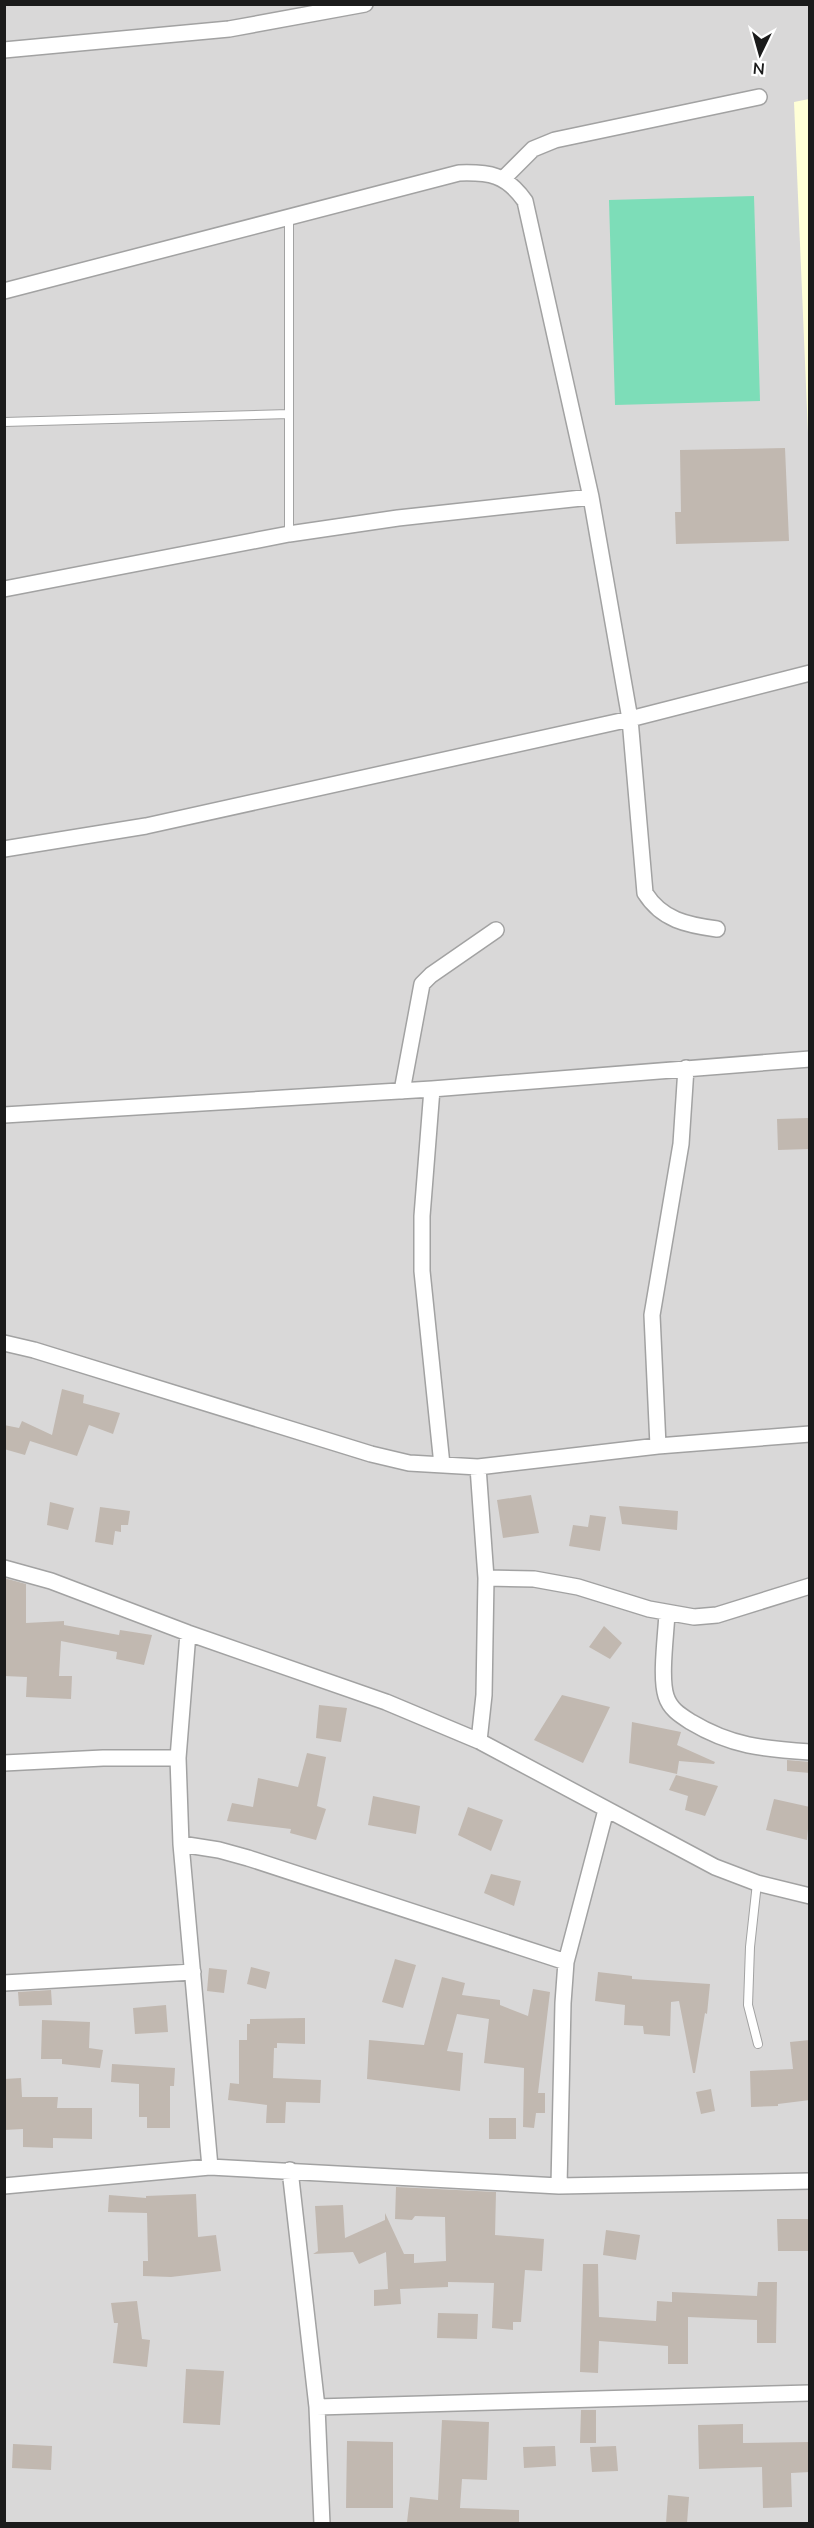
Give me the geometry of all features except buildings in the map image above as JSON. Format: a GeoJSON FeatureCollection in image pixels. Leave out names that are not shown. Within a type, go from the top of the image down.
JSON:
{"type":"FeatureCollection","features":[{"type":"Feature","properties":{"kind":"street"},"geometry":{"type":"LineString","coordinates":[[4,51],[229,29],[365,4]]}},
{"type":"Feature","properties":{"kind":"street"},"geometry":{"type":"LineString","coordinates":[[503,179],[533,149],[555,140],[759,97]]}},
{"type":"Feature","properties":{"kind":"street"},"geometry":{"type":"LineString","coordinates":[[4,291],[459,173],[484,172],[503,179],[516,189],[525,201],[591,497],[630,718],[645,893],[651,903],[667,916],[685,925],[717,929]]}},
{"type":"Feature","properties":{"kind":"street"},"geometry":{"type":"LineString","coordinates":[[4,589],[289,534],[398,518],[591,497]]}},
{"type":"Feature","properties":{"kind":"street"},"geometry":{"type":"LineString","coordinates":[[4,849],[146,826],[630,718],[810,673]]}},
{"type":"Feature","properties":{"kind":"street"},"geometry":{"type":"LineString","coordinates":[[402,1090],[422,984],[431,975],[496,930]]}},
{"type":"Feature","properties":{"kind":"street"},"geometry":{"type":"LineString","coordinates":[[4,1115],[432,1089],[810,1059]]}},
{"type":"Feature","properties":{"kind":"street"},"geometry":{"type":"LineString","coordinates":[[658,1446],[652,1315],[681,1144],[686,1068]]}},
{"type":"Feature","properties":{"kind":"street"},"geometry":{"type":"LineString","coordinates":[[432,1089],[422,1216],[422,1272],[442,1465]]}},
{"type":"Feature","properties":{"kind":"street"},"geometry":{"type":"LineString","coordinates":[[4,1344],[34,1350],[370,1454],[409,1463],[478,1467],[658,1446],[810,1434]]}},
{"type":"Feature","properties":{"kind":"street"},"geometry":{"type":"LineString","coordinates":[[478,1467],[486,1578],[484,1695],[479,1741]]}},
{"type":"Feature","properties":{"kind":"street"},"geometry":{"type":"LineString","coordinates":[[4,1568],[51,1581],[188,1633],[386,1702],[479,1741],[715,1867],[757,1883],[810,1896]]}},
{"type":"Feature","properties":{"kind":"street"},"geometry":{"type":"LineString","coordinates":[[486,1578],[534,1579],[578,1587],[667,1613],[706,1617],[810,1586]]}},
{"type":"Feature","properties":{"kind":"street"},"geometry":{"type":"LineString","coordinates":[[667,1613],[665,1695],[678,1714],[710,1733],[735,1743],[759,1749],[810,1752]]}},
{"type":"Feature","properties":{"kind":"street"},"geometry":{"type":"LineString","coordinates":[[188,1633],[178,1758],[181,1844],[210,2167]]}},
{"type":"Feature","properties":{"kind":"street"},"geometry":{"type":"LineString","coordinates":[[4,1763],[103,1758],[178,1758]]}},
{"type":"Feature","properties":{"kind":"street"},"geometry":{"type":"LineString","coordinates":[[559,2186],[566,1962],[606,1810]]}},
{"type":"Feature","properties":{"kind":"street"},"geometry":{"type":"LineString","coordinates":[[181,1844],[219,1850],[248,1858],[566,1962]]}},
{"type":"Feature","properties":{"kind":"street"},"geometry":{"type":"LineString","coordinates":[[4,1983],[193,1972]]}},
{"type":"Feature","properties":{"kind":"street"},"geometry":{"type":"LineString","coordinates":[[4,2186],[210,2167],[559,2186],[810,2181]]}},
{"type":"Feature","properties":{"kind":"street"},"geometry":{"type":"LineString","coordinates":[[290,2170],[316,2407],[322,2523]]}},
{"type":"Feature","properties":{"kind":"street"},"geometry":{"type":"LineString","coordinates":[[316,2407],[810,2393]]}},
{"type":"Feature","properties":{"kind":"lane"},"geometry":{"type":"LineString","coordinates":[[289,218],[289,534]]}},
{"type":"Feature","properties":{"kind":"lane"},"geometry":{"type":"LineString","coordinates":[[4,422],[289,414]]}},
{"type":"Feature","properties":{"kind":"lane"},"geometry":{"type":"LineString","coordinates":[[757,1883],[750,1947],[748,2005],[758,2044]]}},
{"type":"Feature","properties":{"kind":"shaded area"},"geometry":{"type":"Polygon","coordinates":[[[5,5],[809,5],[809,2523],[5,2523],[5,5]]]}},
{"type":"Feature","properties":{"kind":"shaded area"},"geometry":{"type":"Polygon","coordinates":[[[810,99],[809,457],[794,102],[810,99]]]}},
{"type":"Feature","properties":{"kind":"green space"},"geometry":{"type":"Polygon","coordinates":[[[754,196],[760,401],[615,405],[609,200],[754,196]]]}}]}
